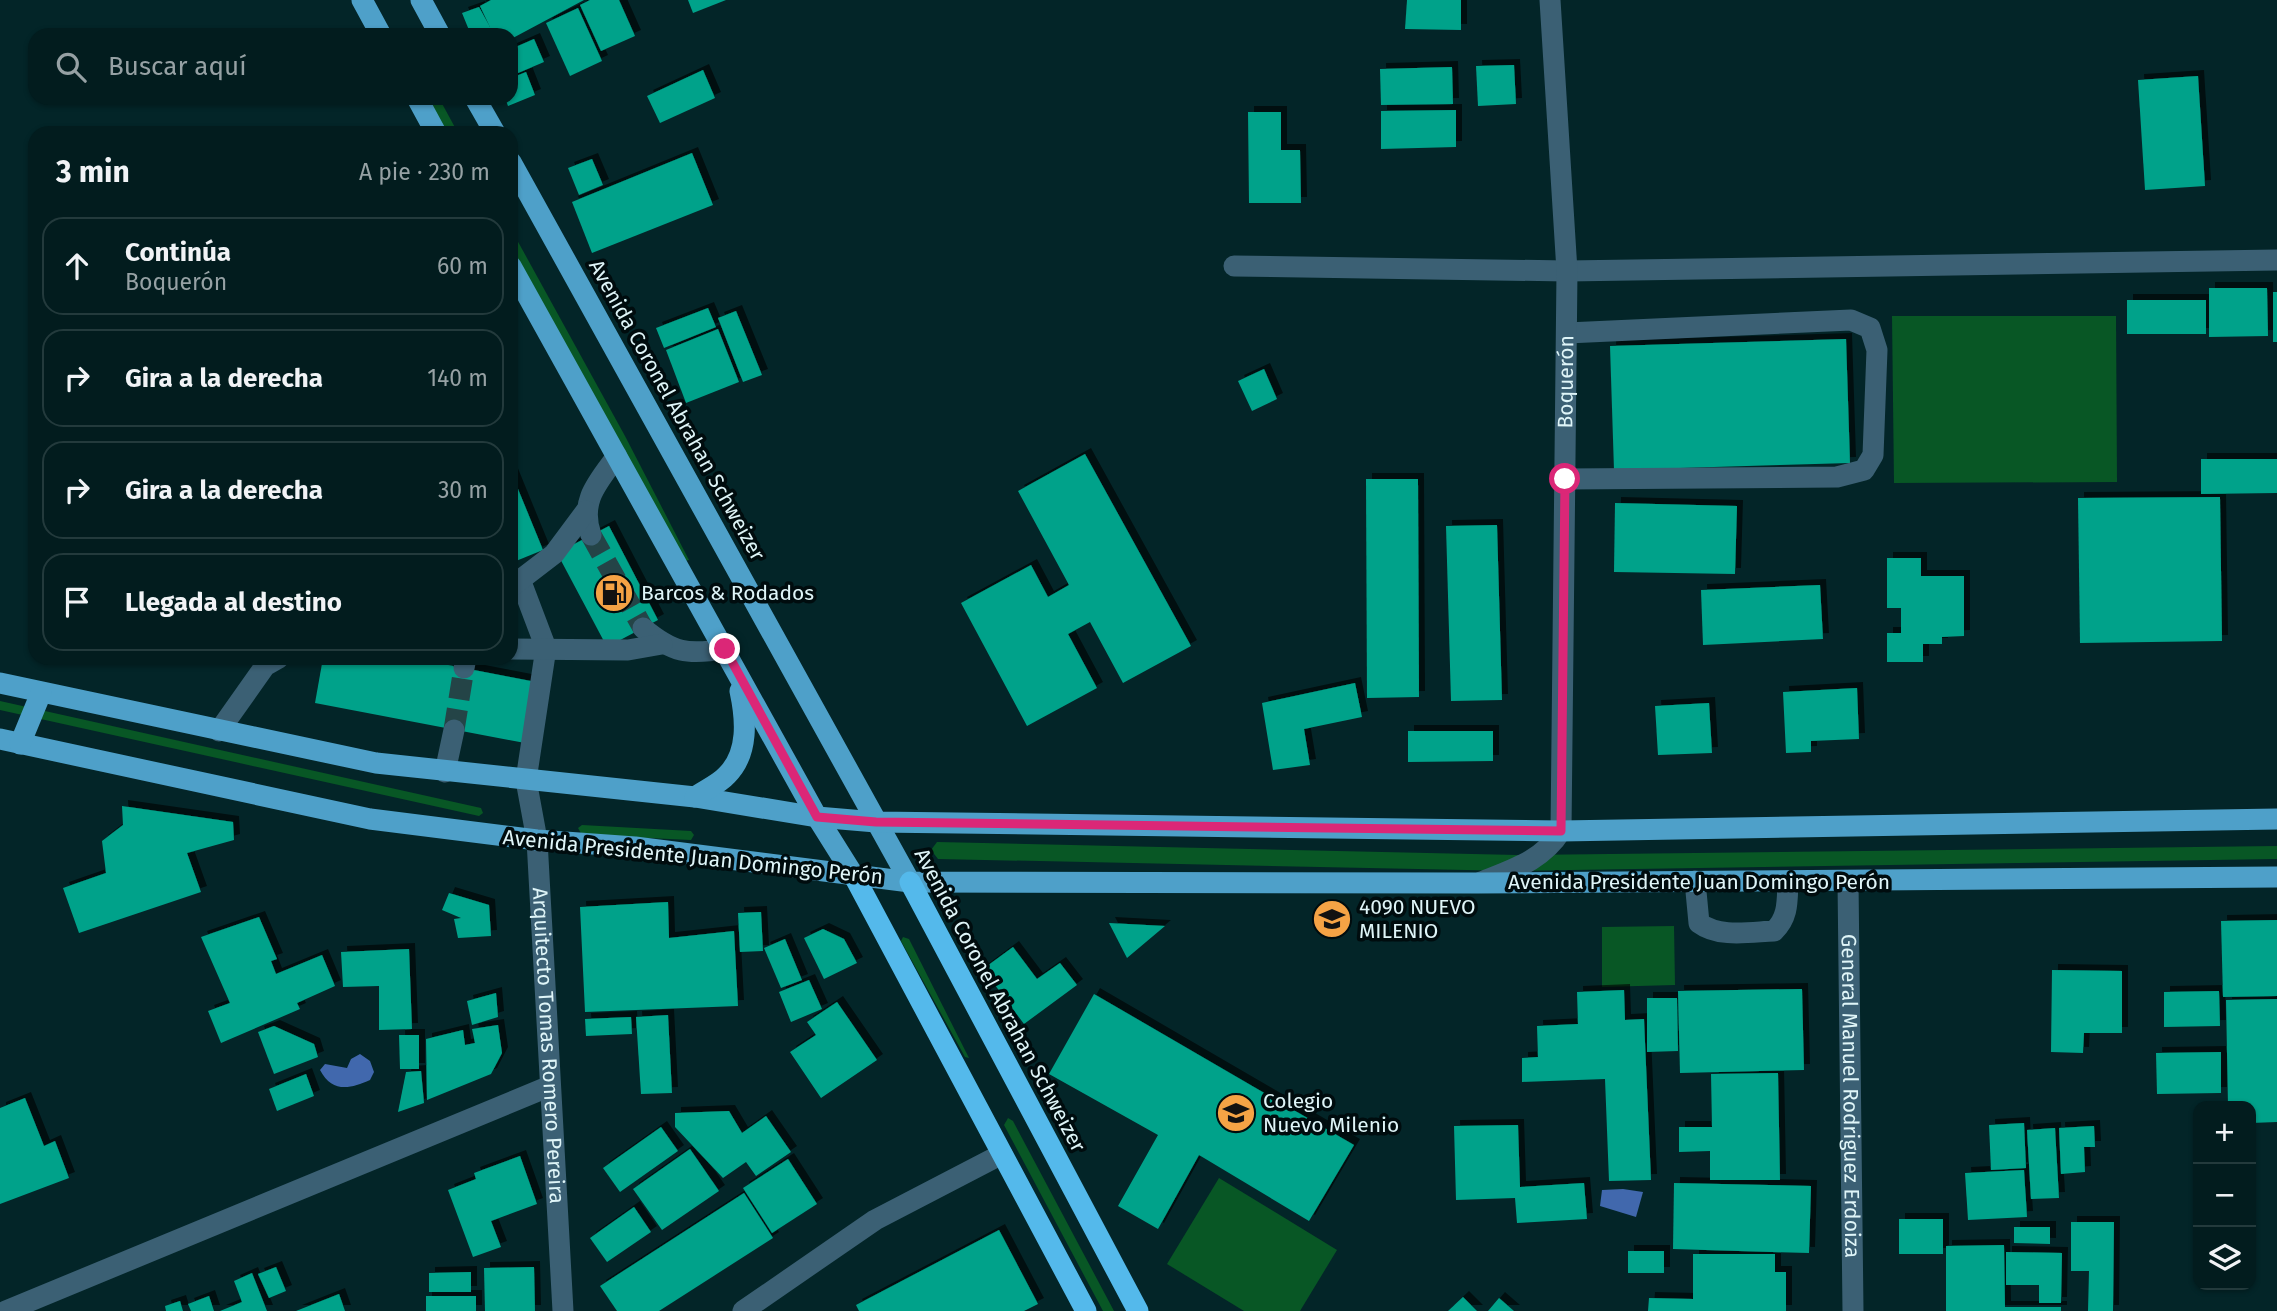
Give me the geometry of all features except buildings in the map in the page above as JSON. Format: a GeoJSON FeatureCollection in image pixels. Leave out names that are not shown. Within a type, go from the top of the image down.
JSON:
{"type":"FeatureCollection","features":[{"type":"Feature","properties":{"kind":"highway"},"geometry":{"type":"LineString","coordinates":[[854,876],[1086,1311]]}},
{"type":"Feature","properties":{"kind":"highway","name":"Avenida Coronel Abrahan Schweizer"},"geometry":{"type":"LineString","coordinates":[[910,882],[1138,1311]]}},
{"type":"Feature","properties":{"kind":"main road"},"geometry":{"type":"LineString","coordinates":[[362,0],[378,28]]}},
{"type":"Feature","properties":{"kind":"main road"},"geometry":{"type":"LineString","coordinates":[[421,0],[436,28]]}},
{"type":"Feature","properties":{"kind":"main road"},"geometry":{"type":"LineString","coordinates":[[421,105],[432,126]]}},
{"type":"Feature","properties":{"kind":"main road"},"geometry":{"type":"LineString","coordinates":[[479,105],[491,126]]}},
{"type":"Feature","properties":{"kind":"main road","name":"Avenida Coronel Abrahan Schweizer"},"geometry":{"type":"LineString","coordinates":[[518,175],[910,882]]}},
{"type":"Feature","properties":{"kind":"main road"},"geometry":{"type":"LineString","coordinates":[[518,279],[817,817],[854,876]]}},
{"type":"Feature","properties":{"kind":"main road"},"geometry":{"type":"LineString","coordinates":[[695,797],[727,775],[741,751],[746,720],[736,669]]}},
{"type":"Feature","properties":{"kind":"main road"},"geometry":{"type":"LineString","coordinates":[[0,683],[376,763],[695,797],[817,817],[876,822],[1561,831],[2277,819]]}},
{"type":"Feature","properties":{"kind":"main road"},"geometry":{"type":"LineString","coordinates":[[10,741],[41,693]]}},
{"type":"Feature","properties":{"kind":"main road","name":"Avenida Presidente Juan Domingo Perón"},"geometry":{"type":"LineString","coordinates":[[10,741],[370,819],[537,840],[635,847],[910,882],[1478,883],[2277,877]]}},
{"type":"Feature","properties":{"kind":"street","name":"Boquerón"},"geometry":{"type":"LineString","coordinates":[[1550,0],[1567,271],[1561,831]]}},
{"type":"Feature","properties":{"kind":"street"},"geometry":{"type":"LineString","coordinates":[[1234,266],[1567,271],[2277,260]]}},
{"type":"Feature","properties":{"kind":"street"},"geometry":{"type":"LineString","coordinates":[[1565,479],[1837,477],[1864,470],[1873,455],[1877,350],[1870,328],[1851,320],[1567,333]]}},
{"type":"Feature","properties":{"kind":"street"},"geometry":{"type":"LineString","coordinates":[[591,535],[586,511],[587,499],[617,456]]}},
{"type":"Feature","properties":{"kind":"street"},"geometry":{"type":"LineString","coordinates":[[518,583],[554,554],[586,511]]}},
{"type":"Feature","properties":{"kind":"street"},"geometry":{"type":"LineString","coordinates":[[518,589],[546,649]]}},
{"type":"Feature","properties":{"kind":"street"},"geometry":{"type":"LineString","coordinates":[[643,628],[662,644],[695,654],[725,649]]}},
{"type":"Feature","properties":{"kind":"street"},"geometry":{"type":"LineString","coordinates":[[518,649],[628,650],[662,644]]}},
{"type":"Feature","properties":{"kind":"street","name":"Arquitecto Tomas Romero Pereira"},"geometry":{"type":"LineString","coordinates":[[546,649],[526,780],[537,840],[563,1311]]}},
{"type":"Feature","properties":{"kind":"street"},"geometry":{"type":"LineString","coordinates":[[219,731],[267,665]]}},
{"type":"Feature","properties":{"kind":"street"},"geometry":{"type":"LineString","coordinates":[[445,772],[454,730]]}},
{"type":"Feature","properties":{"kind":"street"},"geometry":{"type":"LineString","coordinates":[[1478,883],[1532,861],[1552,845],[1561,831]]}},
{"type":"Feature","properties":{"kind":"street"},"geometry":{"type":"LineString","coordinates":[[1695,881],[1699,923],[1710,932],[1774,931],[1786,916],[1788,881]]}},
{"type":"Feature","properties":{"kind":"street","name":"General Manuel Rodriguez Erdoiza"},"geometry":{"type":"LineString","coordinates":[[1849,881],[1853,1311]]}},
{"type":"Feature","properties":{"kind":"street"},"geometry":{"type":"LineString","coordinates":[[6,1311],[550,1086]]}},
{"type":"Feature","properties":{"kind":"street"},"geometry":{"type":"LineString","coordinates":[[743,1311],[876,1220],[1002,1154]]}},
{"type":"Feature","properties":{"kind":"green space"},"geometry":{"type":"Polygon","coordinates":[[[429,105],[443,105],[454,126],[440,126],[429,105]]]}},
{"type":"Feature","properties":{"kind":"green space"},"geometry":{"type":"Polygon","coordinates":[[[518,242],[625,436],[689,560],[685,561],[518,265],[518,242]]]}},
{"type":"Feature","properties":{"kind":"green space"},"geometry":{"type":"Polygon","coordinates":[[[1892,316],[2116,316],[2117,482],[1894,483],[1892,316]]]}},
{"type":"Feature","properties":{"kind":"green space"},"geometry":{"type":"Polygon","coordinates":[[[0,701],[481,808],[483,813],[479,816],[0,710],[0,701]]]}},
{"type":"Feature","properties":{"kind":"green space"},"geometry":{"type":"Polygon","coordinates":[[[582,825],[691,831],[694,835],[691,840],[582,835],[578,828],[582,825]]]}},
{"type":"Feature","properties":{"kind":"green space"},"geometry":{"type":"Polygon","coordinates":[[[937,842],[1518,855],[2277,846],[2277,859],[1515,871],[938,859],[931,850],[937,842]]]}},
{"type":"Feature","properties":{"kind":"green space"},"geometry":{"type":"Polygon","coordinates":[[[1674,926],[1675,985],[1602,987],[1602,927],[1674,926]]]}},
{"type":"Feature","properties":{"kind":"green space"},"geometry":{"type":"Polygon","coordinates":[[[903,937],[909,939],[969,1058],[965,1057],[901,941],[903,937]]]}},
{"type":"Feature","properties":{"kind":"green space"},"geometry":{"type":"Polygon","coordinates":[[[1008,1118],[1013,1121],[1114,1311],[1103,1311],[1004,1125],[1008,1118]]]}},
{"type":"Feature","properties":{"kind":"green space"},"geometry":{"type":"Polygon","coordinates":[[[1219,1178],[1337,1250],[1300,1311],[1244,1311],[1167,1264],[1219,1178]]]}},
{"type":"Feature","properties":{"kind":"water"},"geometry":{"type":"Polygon","coordinates":[[[360,1054],[370,1061],[374,1072],[370,1080],[363,1083],[349,1087],[336,1086],[330,1083],[320,1070],[325,1064],[347,1068],[351,1059],[360,1054]]]}},
{"type":"Feature","properties":{"kind":"water"},"geometry":{"type":"Polygon","coordinates":[[[1602,1190],[1643,1192],[1636,1217],[1600,1206],[1602,1190]]]}},
{"type":"Feature","properties":{"kind":"tunnel"},"geometry":{"type":"LineString","coordinates":[[591,535],[643,628]]}},
{"type":"Feature","properties":{"kind":"tunnel"},"geometry":{"type":"LineString","coordinates":[[454,730],[464,668]]}},
{"type":"Feature","properties":{"kind":"place","name":"Barcos & Rodados"},"geometry":{"type":"Point","coordinates":[614,593]}},
{"type":"Feature","properties":{"kind":"place","name":"4090 NUEVO MILENIO"},"geometry":{"type":"Point","coordinates":[1332,919]}},
{"type":"Feature","properties":{"kind":"place","name":"Colegio Nuevo Milenio"},"geometry":{"type":"Point","coordinates":[1236,1113]}},
{"type":"Feature","properties":{"kind":"route"},"geometry":{"type":"LineString","coordinates":[[725,649],[817,817],[876,822],[1561,831],[1565,479]]}}]}
